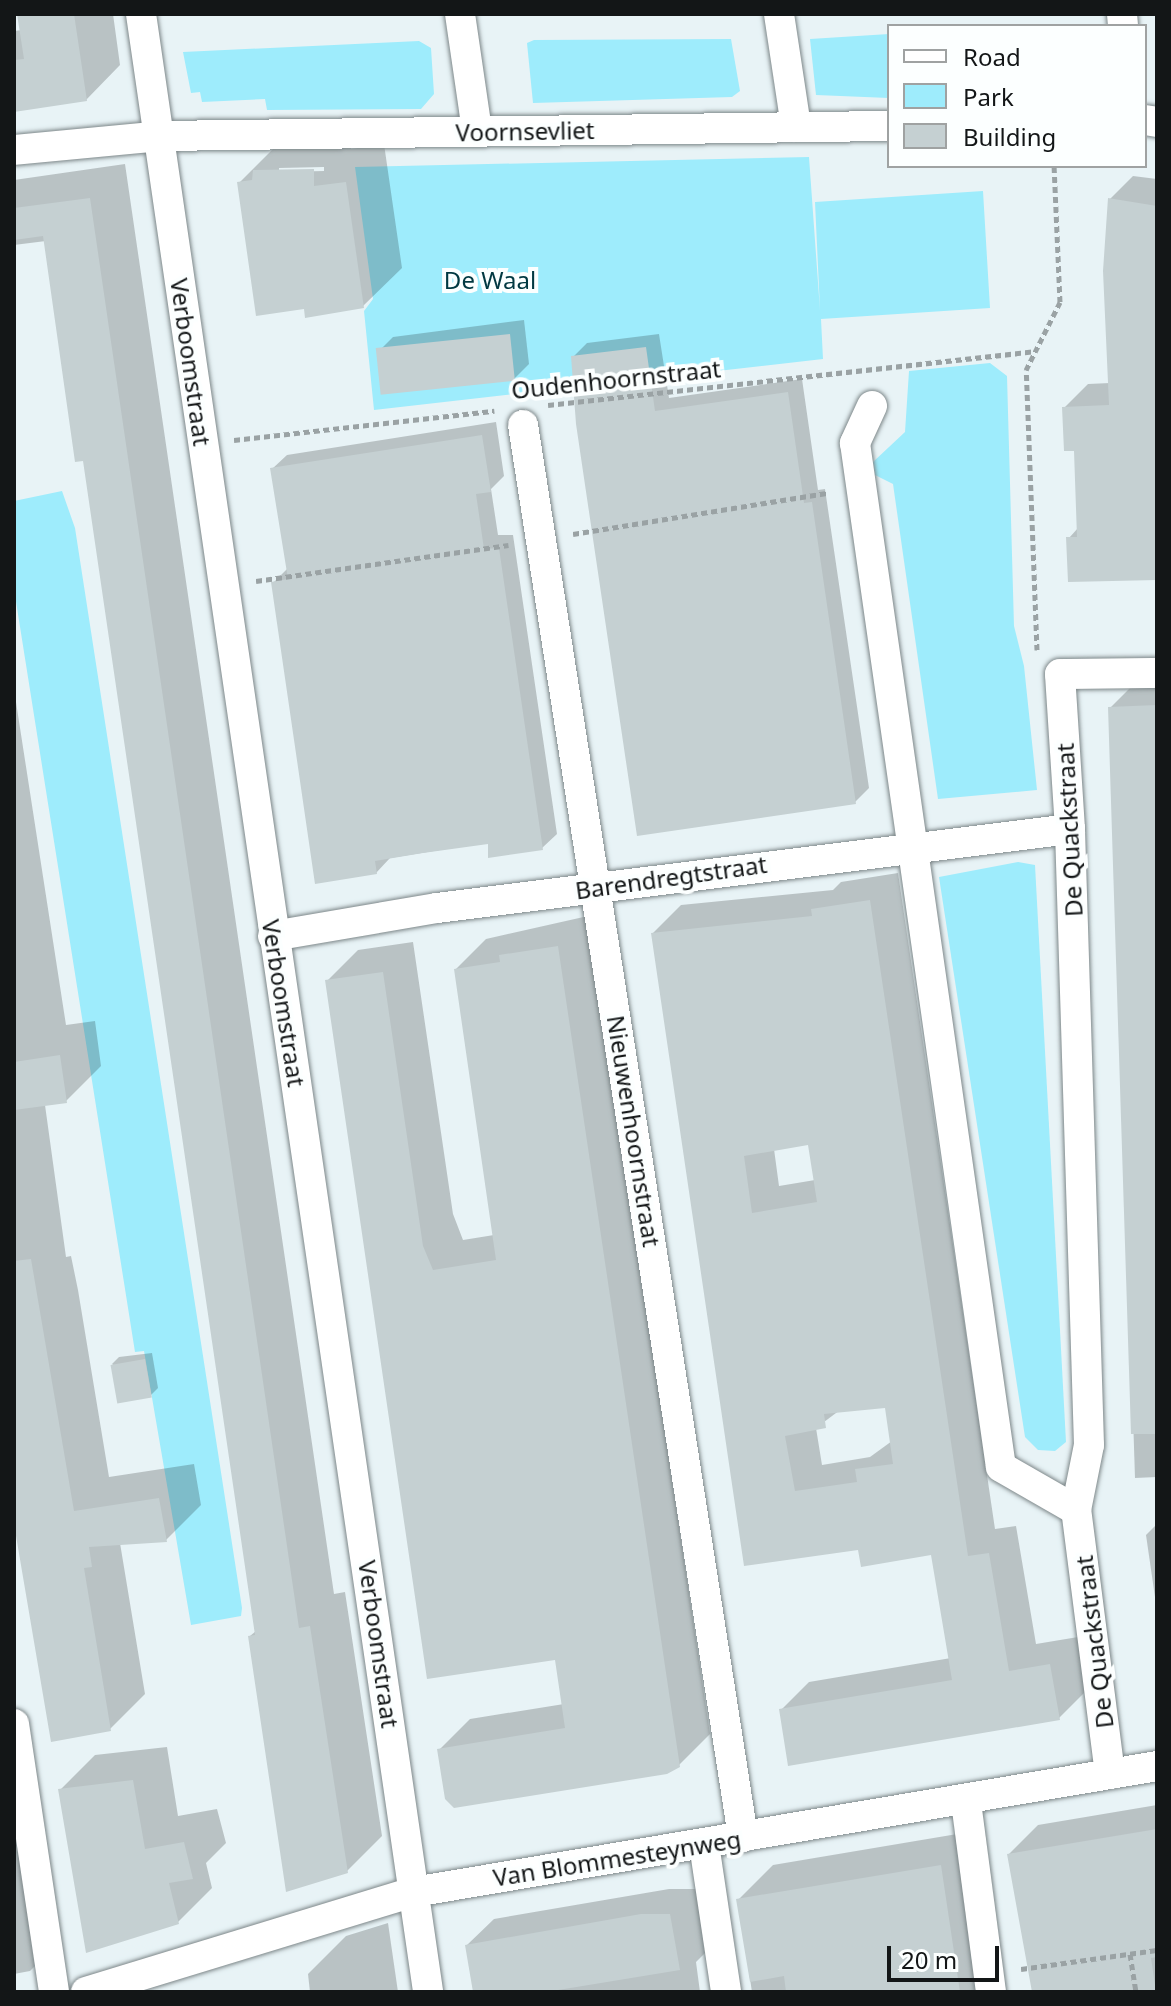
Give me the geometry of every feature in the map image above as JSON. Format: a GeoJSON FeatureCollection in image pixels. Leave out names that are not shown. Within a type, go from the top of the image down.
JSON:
{"type":"FeatureCollection","features":[{"type":"Feature","properties":{"kind":"street","name":"Verboomstraat"},"geometry":{"type":"LineString","coordinates":[[141,14],[428,1992]]}},
{"type":"Feature","properties":{"kind":"street"},"geometry":{"type":"LineString","coordinates":[[460,14],[477,131]]}},
{"type":"Feature","properties":{"kind":"street"},"geometry":{"type":"LineString","coordinates":[[779,14],[796,127]]}},
{"type":"Feature","properties":{"kind":"street","name":"Voornsevliet"},"geometry":{"type":"LineString","coordinates":[[14,150],[161,136],[887,126]]}},
{"type":"Feature","properties":{"kind":"street"},"geometry":{"type":"LineString","coordinates":[[872,406],[855,443],[1001,1467],[1076,1510]]}},
{"type":"Feature","properties":{"kind":"street","name":"Nieuwenhoornstraat"},"geometry":{"type":"LineString","coordinates":[[520,414],[597,887],[743,1837]]}},
{"type":"Feature","properties":{"kind":"street"},"geometry":{"type":"LineString","coordinates":[[1060,674],[1157,673]]}},
{"type":"Feature","properties":{"kind":"street","name":"De Quackstraat"},"geometry":{"type":"LineString","coordinates":[[1060,674],[1070,829],[1089,1445],[1076,1510],[1110,1774]]}},
{"type":"Feature","properties":{"kind":"street","name":"Barendregtstraat"},"geometry":{"type":"LineString","coordinates":[[273,936],[597,887],[914,845],[1070,829]]}},
{"type":"Feature","properties":{"kind":"street"},"geometry":{"type":"LineString","coordinates":[[14,1724],[54,1992]]}},
{"type":"Feature","properties":{"kind":"street","name":"Van Blommesteynweg"},"geometry":{"type":"LineString","coordinates":[[86,1992],[414,1892],[966,1802],[1157,1766]]}},
{"type":"Feature","properties":{"kind":"street"},"geometry":{"type":"LineString","coordinates":[[966,1802],[989,1983]]}},
{"type":"Feature","properties":{"kind":"street"},"geometry":{"type":"LineString","coordinates":[[704,1844],[726,1992]]}},
{"type":"Feature","properties":{"kind":"path"},"geometry":{"type":"LineString","coordinates":[[1054,168],[1060,302],[1026,370],[1036,649],[1060,674]]}},
{"type":"Feature","properties":{"kind":"path","name":"Oudenhoornstraat"},"geometry":{"type":"LineString","coordinates":[[201,444],[520,414],[1034,351]]}},
{"type":"Feature","properties":{"kind":"path"},"geometry":{"type":"LineString","coordinates":[[989,1983],[1157,1950]]}},
{"type":"Feature","properties":{"kind":"path"},"geometry":{"type":"LineString","coordinates":[[1130,1954],[1136,1992]]}},
{"type":"Feature","properties":{"kind":"green space"},"geometry":{"type":"Polygon","coordinates":[[[887,34],[887,98],[816,95],[810,39],[887,34]]]}},
{"type":"Feature","properties":{"kind":"green space"},"geometry":{"type":"Polygon","coordinates":[[[731,39],[740,91],[732,97],[533,103],[527,43],[534,40],[731,39]]]}},
{"type":"Feature","properties":{"kind":"green space"},"geometry":{"type":"Polygon","coordinates":[[[419,41],[431,48],[434,94],[421,109],[267,110],[265,99],[202,102],[200,92],[191,93],[183,52],[419,41]]]}},
{"type":"Feature","properties":{"kind":"green space","name":"De Waal"},"geometry":{"type":"Polygon","coordinates":[[[809,157],[820,310],[815,202],[983,191],[990,308],[821,319],[823,359],[374,410],[364,311],[373,299],[355,167],[809,157]]]}},
{"type":"Feature","properties":{"kind":"green space"},"geometry":{"type":"Polygon","coordinates":[[[990,363],[1007,376],[1014,626],[1024,666],[1037,790],[938,799],[893,484],[875,475],[873,462],[905,432],[909,371],[990,363]]]}},
{"type":"Feature","properties":{"kind":"green space"},"geometry":{"type":"Polygon","coordinates":[[[62,491],[75,528],[242,1608],[241,1616],[191,1625],[144,1351],[135,1352],[14,589],[14,501],[62,491]]]}},
{"type":"Feature","properties":{"kind":"green space"},"geometry":{"type":"Polygon","coordinates":[[[1018,862],[1035,865],[1066,1442],[1055,1451],[1038,1450],[1025,1437],[939,877],[1018,862]]]}},
{"type":"Feature","properties":{"kind":"building"},"geometry":{"type":"Polygon","coordinates":[[[17,14],[74,14],[87,101],[14,112],[14,60],[24,59],[17,14]]]}},
{"type":"Feature","properties":{"kind":"building"},"geometry":{"type":"Polygon","coordinates":[[[314,169],[314,186],[346,182],[364,308],[305,318],[304,309],[256,316],[237,182],[252,180],[253,170],[314,169]]]}},
{"type":"Feature","properties":{"kind":"building"},"geometry":{"type":"Polygon","coordinates":[[[90,198],[299,1628],[310,1626],[348,1873],[286,1892],[248,1636],[255,1635],[83,461],[75,462],[43,236],[14,240],[14,208],[90,198]]]}},
{"type":"Feature","properties":{"kind":"building"},"geometry":{"type":"Polygon","coordinates":[[[1108,198],[1157,206],[1157,580],[1068,582],[1066,537],[1077,537],[1074,451],[1064,451],[1062,407],[1109,405],[1103,271],[1108,198]]]}},
{"type":"Feature","properties":{"kind":"building"},"geometry":{"type":"Polygon","coordinates":[[[510,334],[515,381],[381,395],[376,348],[510,334]]]}},
{"type":"Feature","properties":{"kind":"building"},"geometry":{"type":"Polygon","coordinates":[[[646,347],[655,411],[788,392],[804,503],[812,502],[856,804],[637,836],[576,424],[571,356],[646,347]]]}},
{"type":"Feature","properties":{"kind":"building"},"geometry":{"type":"Polygon","coordinates":[[[482,435],[491,492],[476,494],[484,549],[499,548],[543,850],[488,858],[488,844],[423,853],[375,861],[377,874],[315,884],[271,582],[288,579],[270,468],[482,435]]]}},
{"type":"Feature","properties":{"kind":"building"},"geometry":{"type":"Polygon","coordinates":[[[1157,705],[1157,1434],[1131,1434],[1108,707],[1157,705]]]}},
{"type":"Feature","properties":{"kind":"building"},"geometry":{"type":"Polygon","coordinates":[[[870,900],[968,1556],[989,1553],[1009,1671],[1050,1664],[1060,1720],[788,1766],[779,1709],[952,1680],[931,1555],[861,1567],[858,1550],[744,1566],[651,933],[812,916],[811,909],[870,900]],[[808,1145],[744,1156],[752,1213],[817,1202],[808,1145]],[[885,1408],[824,1414],[826,1428],[785,1436],[795,1491],[857,1482],[855,1469],[893,1464],[885,1408]]]}},
{"type":"Feature","properties":{"kind":"building"},"geometry":{"type":"Polygon","coordinates":[[[558,946],[680,1767],[667,1774],[454,1808],[445,1799],[437,1749],[565,1728],[555,1660],[427,1679],[325,980],[383,972],[423,1246],[433,1270],[496,1260],[454,969],[500,962],[499,955],[558,946]]]}},
{"type":"Feature","properties":{"kind":"building"},"geometry":{"type":"Polygon","coordinates":[[[60,1055],[67,1103],[14,1110],[14,1062],[60,1055]]]}},
{"type":"Feature","properties":{"kind":"building"},"geometry":{"type":"Polygon","coordinates":[[[31,1259],[74,1511],[159,1498],[167,1542],[89,1547],[92,1567],[84,1568],[111,1731],[51,1742],[14,1524],[14,1261],[31,1259]]]}},
{"type":"Feature","properties":{"kind":"building"},"geometry":{"type":"Polygon","coordinates":[[[145,1359],[152,1397],[117,1403],[111,1365],[145,1359]]]}},
{"type":"Feature","properties":{"kind":"building"},"geometry":{"type":"Polygon","coordinates":[[[133,1780],[145,1849],[184,1842],[193,1879],[169,1883],[179,1924],[86,1953],[58,1789],[133,1780]]]}},
{"type":"Feature","properties":{"kind":"building"},"geometry":{"type":"Polygon","coordinates":[[[1157,1829],[1157,1957],[1151,1958],[1156,1992],[1032,1992],[1007,1854],[1157,1829]]]}},
{"type":"Feature","properties":{"kind":"building"},"geometry":{"type":"Polygon","coordinates":[[[941,1865],[960,1992],[786,1992],[784,1976],[750,1982],[736,1899],[941,1865]]]}},
{"type":"Feature","properties":{"kind":"building"},"geometry":{"type":"Polygon","coordinates":[[[641,1914],[670,1914],[680,1970],[546,1992],[473,1992],[465,1945],[641,1914]]]}}]}
